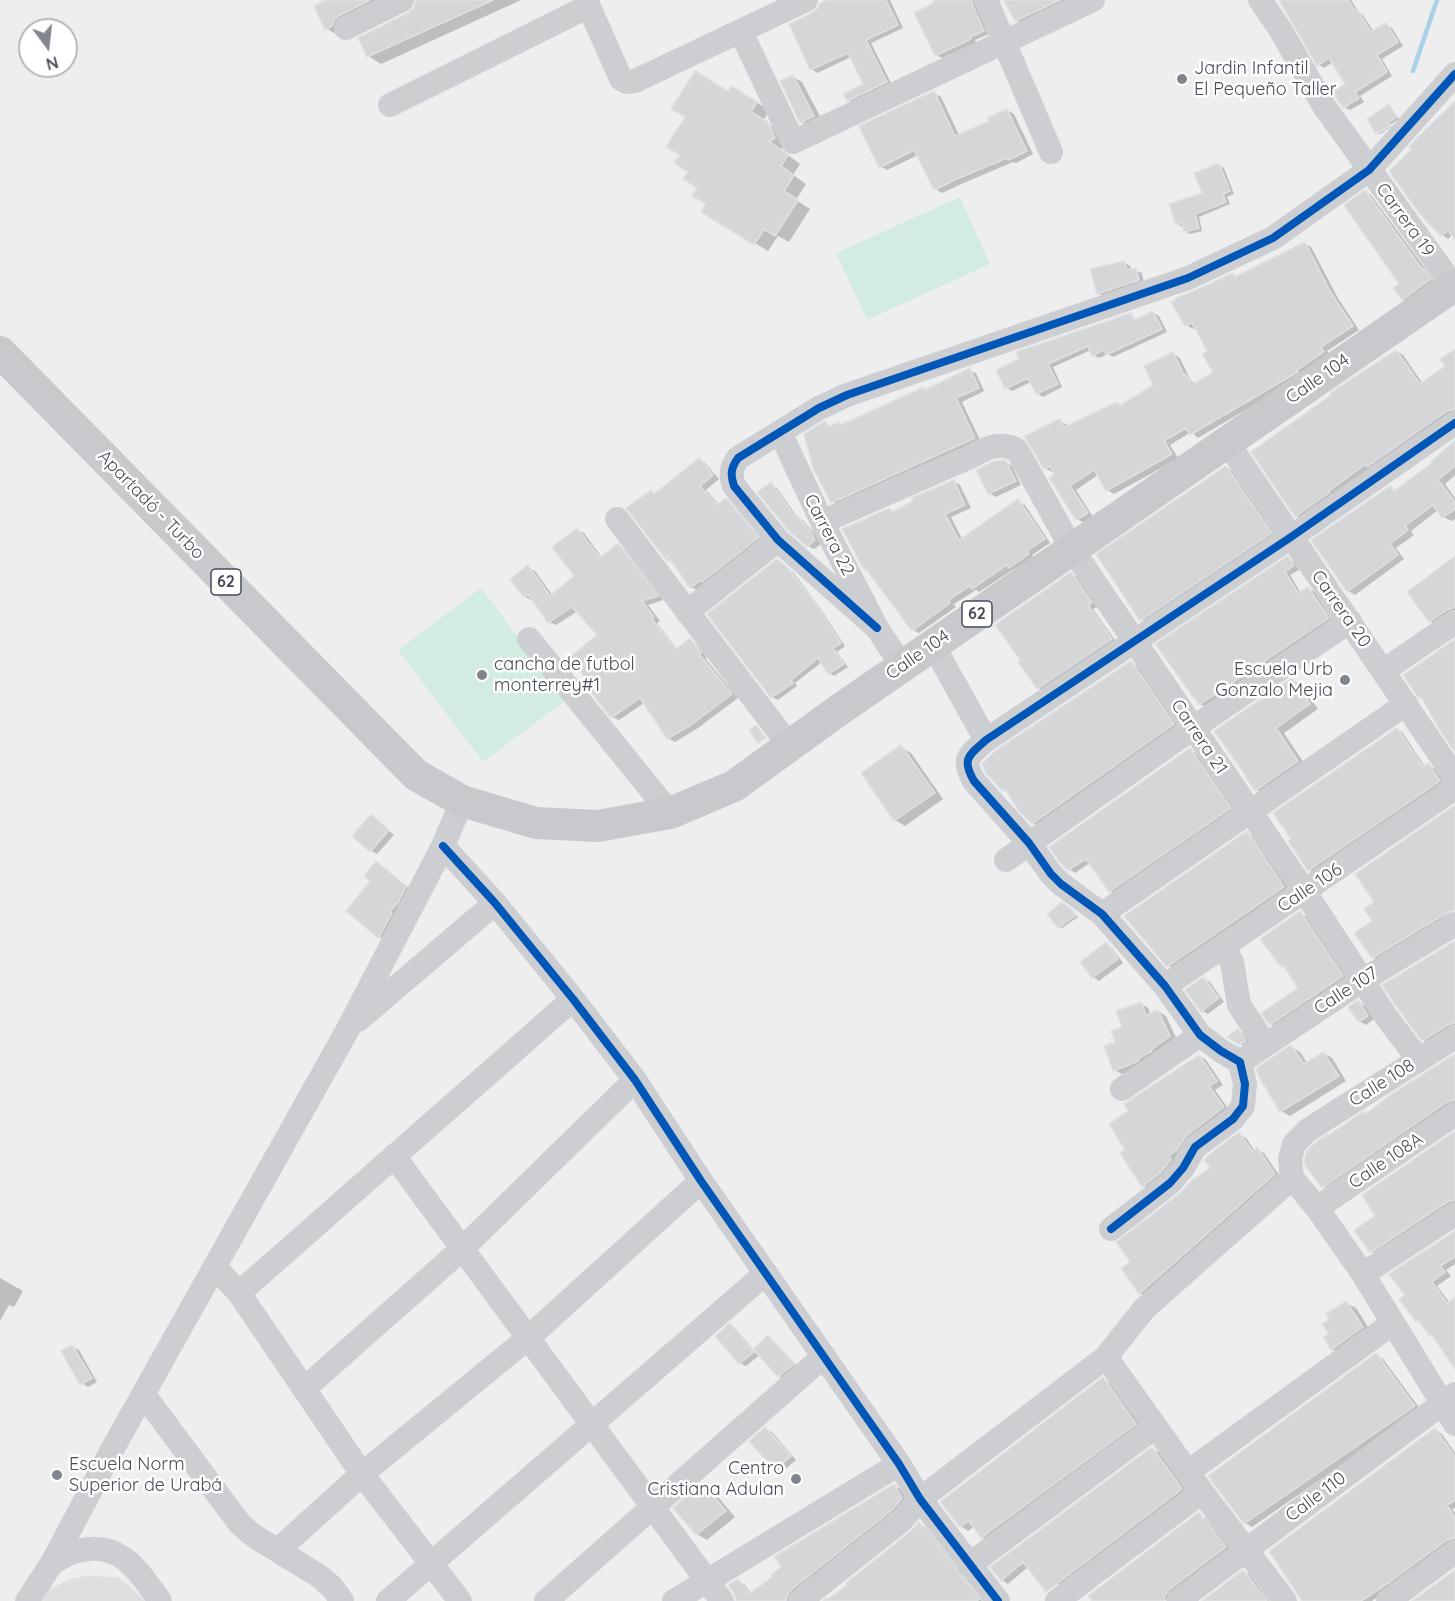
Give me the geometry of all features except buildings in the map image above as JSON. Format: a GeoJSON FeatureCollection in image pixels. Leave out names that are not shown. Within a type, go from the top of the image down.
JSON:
{"type":"FeatureCollection","features":[{"type":"Feature","properties":{"kind":"main road","name":"Calle 104"},"geometry":{"type":"LineString","coordinates":[[462,801],[536,823],[598,826],[670,813],[734,786],[902,666],[1455,286]]}},
{"type":"Feature","properties":{"kind":"main road","name":"Apartadó - Turbo"},"geometry":{"type":"LineString","coordinates":[[0,352],[416,775],[462,801]]}},
{"type":"Feature","properties":{"kind":"street"},"geometry":{"type":"LineString","coordinates":[[346,27],[402,0]]}},
{"type":"Feature","properties":{"kind":"street"},"geometry":{"type":"LineString","coordinates":[[390,105],[587,3],[621,79],[627,82],[635,81],[806,0]]}},
{"type":"Feature","properties":{"kind":"street"},"geometry":{"type":"LineString","coordinates":[[986,0],[1051,152]]}},
{"type":"Feature","properties":{"kind":"street"},"geometry":{"type":"LineString","coordinates":[[741,32],[793,142],[1093,0]]}},
{"type":"Feature","properties":{"kind":"street","name":"Carrera 19"},"geometry":{"type":"LineString","coordinates":[[1260,0],[1280,29],[1324,106],[1455,286]]}},
{"type":"Feature","properties":{"kind":"street"},"geometry":{"type":"LineString","coordinates":[[877,628],[778,540],[735,486],[731,477],[731,467],[738,458],[819,408],[848,395],[1188,278],[1273,238],[1369,170],[1455,74]]}},
{"type":"Feature","properties":{"kind":"street"},"geometry":{"type":"LineString","coordinates":[[1111,1229],[1170,1183],[1183,1168],[1195,1147],[1233,1119],[1243,1106],[1245,1084],[1240,1062],[1200,1035],[1165,987],[1101,914],[1051,874],[1029,843],[974,781],[966,764],[969,755],[986,740],[1291,537],[1455,423]]}},
{"type":"Feature","properties":{"kind":"street","name":"Carrera 22"},"geometry":{"type":"LineString","coordinates":[[780,432],[822,522],[877,628],[902,666]]}},
{"type":"Feature","properties":{"kind":"street","name":"Carrera 20"},"geometry":{"type":"LineString","coordinates":[[1227,442],[1455,777]]}},
{"type":"Feature","properties":{"kind":"street","name":"Carrera 21"},"geometry":{"type":"LineString","coordinates":[[822,522],[970,457],[984,448],[998,445],[1009,446],[1017,450],[1072,549],[1387,1017],[1419,1060]]}},
{"type":"Feature","properties":{"kind":"street"},"geometry":{"type":"LineString","coordinates":[[617,519],[789,745]]}},
{"type":"Feature","properties":{"kind":"street"},"geometry":{"type":"LineString","coordinates":[[687,612],[778,540]]}},
{"type":"Feature","properties":{"kind":"street"},"geometry":{"type":"LineString","coordinates":[[1006,860],[1350,621]]}},
{"type":"Feature","properties":{"kind":"street"},"geometry":{"type":"LineString","coordinates":[[1383,671],[1455,622]]}},
{"type":"Feature","properties":{"kind":"street"},"geometry":{"type":"LineString","coordinates":[[529,639],[670,813]]}},
{"type":"Feature","properties":{"kind":"street"},"geometry":{"type":"LineString","coordinates":[[933,645],[986,740]]}},
{"type":"Feature","properties":{"kind":"street"},"geometry":{"type":"LineString","coordinates":[[1101,914],[1406,704]]}},
{"type":"Feature","properties":{"kind":"street","name":"Calle 106"},"geometry":{"type":"LineString","coordinates":[[1165,987],[1455,788]]}},
{"type":"Feature","properties":{"kind":"street"},"geometry":{"type":"LineString","coordinates":[[27,1601],[51,1563],[348,1029],[443,846],[462,801]]}},
{"type":"Feature","properties":{"kind":"street"},"geometry":{"type":"LineString","coordinates":[[443,846],[495,903],[635,1080],[701,1181],[824,1356],[920,1499],[998,1601]]}},
{"type":"Feature","properties":{"kind":"street"},"geometry":{"type":"LineString","coordinates":[[348,1029],[495,903]]}},
{"type":"Feature","properties":{"kind":"street","name":"Calle 107"},"geometry":{"type":"LineString","coordinates":[[1240,1062],[1363,980],[1455,924]]}},
{"type":"Feature","properties":{"kind":"street"},"geometry":{"type":"LineString","coordinates":[[1223,947],[1232,962],[1239,1005],[1259,1035],[1268,1043]]}},
{"type":"Feature","properties":{"kind":"street"},"geometry":{"type":"LineString","coordinates":[[239,1293],[573,999]]}},
{"type":"Feature","properties":{"kind":"street"},"geometry":{"type":"LineString","coordinates":[[1122,1089],[1200,1035]]}},
{"type":"Feature","properties":{"kind":"street","name":"Calle 108"},"geometry":{"type":"LineString","coordinates":[[1292,1178],[1290,1159],[1294,1144],[1308,1130],[1455,1036]]}},
{"type":"Feature","properties":{"kind":"street"},"geometry":{"type":"LineString","coordinates":[[304,1389],[462,1248],[635,1080]]}},
{"type":"Feature","properties":{"kind":"street","name":"Calle 108A"},"geometry":{"type":"LineString","coordinates":[[1317,1208],[1455,1114]]}},
{"type":"Feature","properties":{"kind":"street"},"geometry":{"type":"LineString","coordinates":[[394,1156],[722,1601]]}},
{"type":"Feature","properties":{"kind":"street"},"geometry":{"type":"LineString","coordinates":[[800,1601],[902,1520],[920,1499],[1106,1357],[1144,1308],[1292,1178],[1317,1208],[1363,1274],[1393,1323],[1449,1398],[1455,1424]]}},
{"type":"Feature","properties":{"kind":"street"},"geometry":{"type":"LineString","coordinates":[[278,1550],[362,1474],[528,1338],[701,1181]]}},
{"type":"Feature","properties":{"kind":"street"},"geometry":{"type":"LineString","coordinates":[[1363,1274],[1455,1214]]}},
{"type":"Feature","properties":{"kind":"street"},"geometry":{"type":"LineString","coordinates":[[215,1267],[239,1293],[362,1474],[460,1601]]}},
{"type":"Feature","properties":{"kind":"street"},"geometry":{"type":"LineString","coordinates":[[388,1601],[765,1273]]}},
{"type":"Feature","properties":{"kind":"street"},"geometry":{"type":"LineString","coordinates":[[1188,1472],[1393,1323]]}},
{"type":"Feature","properties":{"kind":"street"},"geometry":{"type":"LineString","coordinates":[[546,1601],[824,1356]]}},
{"type":"Feature","properties":{"kind":"street"},"geometry":{"type":"LineString","coordinates":[[1106,1357],[1202,1492],[1285,1601]]}},
{"type":"Feature","properties":{"kind":"street"},"geometry":{"type":"LineString","coordinates":[[144,1395],[240,1524],[254,1536],[319,1576],[332,1587],[342,1601]]}},
{"type":"Feature","properties":{"kind":"street","name":"Calle 110"},"geometry":{"type":"LineString","coordinates":[[1178,1601],[1449,1398]]}},
{"type":"Feature","properties":{"kind":"street"},"geometry":{"type":"LineString","coordinates":[[969,1565],[1155,1427]]}},
{"type":"Feature","properties":{"kind":"street"},"geometry":{"type":"LineString","coordinates":[[674,1601],[898,1464]]}},
{"type":"Feature","properties":{"kind":"street"},"geometry":{"type":"LineString","coordinates":[[1057,1601],[1202,1492]]}},
{"type":"Feature","properties":{"kind":"street"},"geometry":{"type":"LineString","coordinates":[[51,1563],[76,1551],[107,1550],[122,1556],[136,1568],[160,1601]]}},
{"type":"Feature","properties":{"kind":"street"},"geometry":{"type":"LineString","coordinates":[[1388,1601],[1455,1552]]}},
{"type":"Feature","properties":{"kind":"shaded area"},"geometry":{"type":"Polygon","coordinates":[[[87,1576],[117,1577],[145,1601],[37,1601],[46,1592],[64,1582],[87,1576]]]}},
{"type":"Feature","properties":{"kind":"green space"},"geometry":{"type":"Polygon","coordinates":[[[960,197],[990,264],[867,320],[836,253],[960,197]]]}},
{"type":"Feature","properties":{"kind":"green space","name":"cancha de futbol monterrey#1"},"geometry":{"type":"Polygon","coordinates":[[[481,588],[566,700],[483,762],[398,650],[481,588]]]}},
{"type":"Feature","properties":{"kind":"waterway"},"geometry":{"type":"LineString","coordinates":[[1413,71],[1437,0]]}},
{"type":"Feature","properties":{"kind":"cycle path"},"geometry":{"type":"LineString","coordinates":[[877,628],[778,540],[734,486],[732,471],[738,458],[819,408],[847,395],[1188,278],[1273,238],[1369,170],[1455,74]]}},
{"type":"Feature","properties":{"kind":"cycle path"},"geometry":{"type":"LineString","coordinates":[[1111,1229],[1170,1183],[1183,1168],[1195,1147],[1233,1119],[1243,1106],[1245,1084],[1240,1062],[1200,1035],[1165,986],[1102,914],[1051,874],[1029,843],[974,781],[968,767],[969,758],[986,740],[1291,537],[1455,423]]}},
{"type":"Feature","properties":{"kind":"cycle path"},"geometry":{"type":"LineString","coordinates":[[443,846],[495,903],[635,1080],[701,1181],[899,1464],[920,1499],[998,1601]]}},
{"type":"Feature","properties":{"kind":"place","name":"Jardin Infantil El Pequeño Taller"},"geometry":{"type":"Point","coordinates":[1182,79]}},
{"type":"Feature","properties":{"kind":"place","name":"cancha de futbol monterrey#1"},"geometry":{"type":"Point","coordinates":[482,675]}},
{"type":"Feature","properties":{"kind":"place","name":"Escuela Urb Gonzalo Mejia"},"geometry":{"type":"Point","coordinates":[1345,680]}},
{"type":"Feature","properties":{"kind":"place","name":"Escuela Norm Superior de Urabá"},"geometry":{"type":"Point","coordinates":[57,1475]}},
{"type":"Feature","properties":{"kind":"place","name":"Centro Cristiana Adulan"},"geometry":{"type":"Point","coordinates":[796,1479]}}]}
